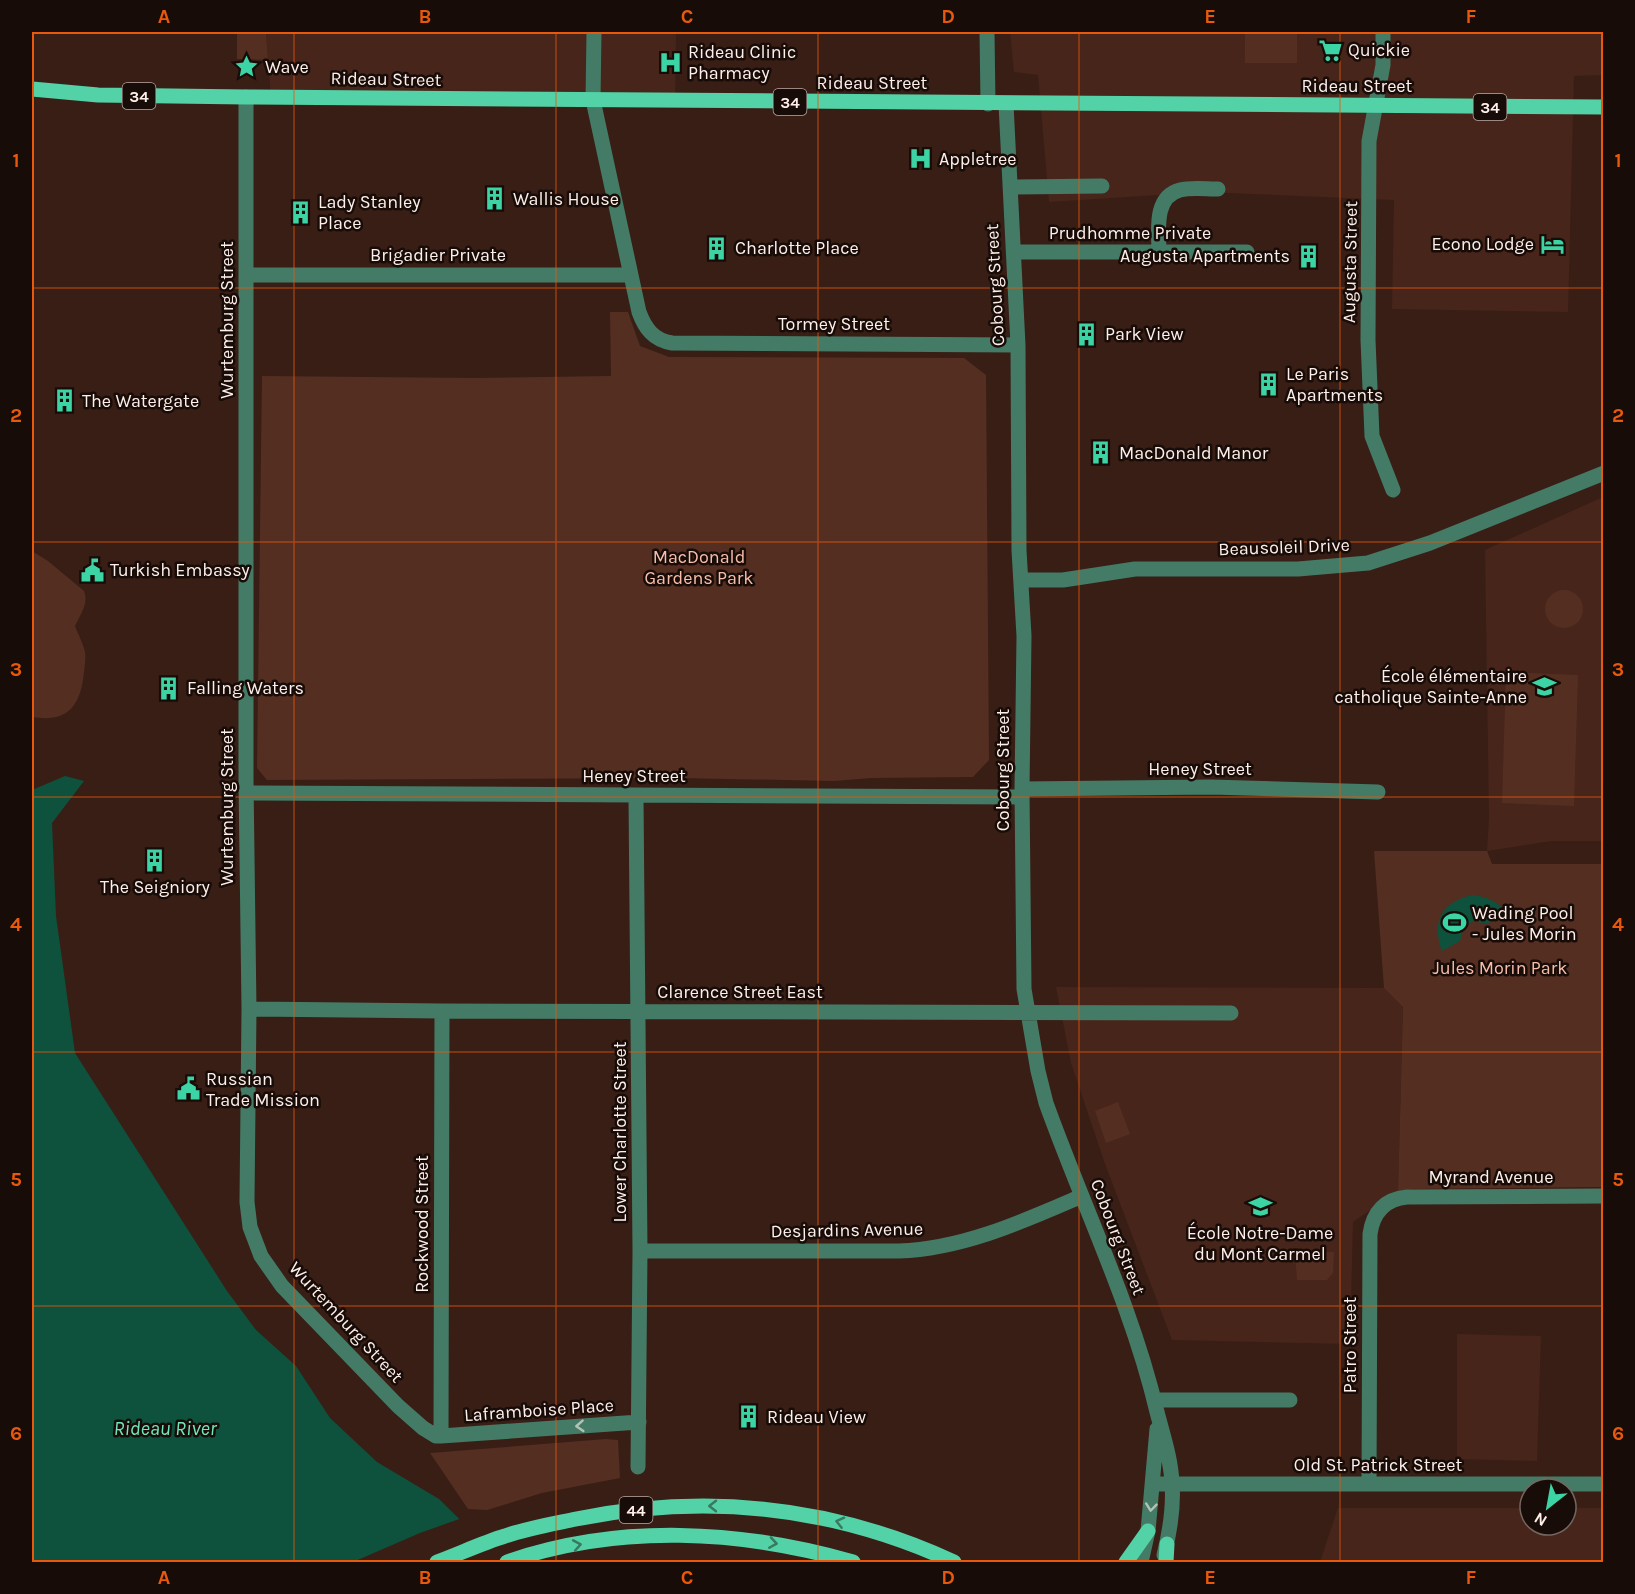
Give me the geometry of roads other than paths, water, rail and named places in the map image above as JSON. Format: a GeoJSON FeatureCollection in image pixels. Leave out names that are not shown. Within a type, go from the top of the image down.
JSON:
{"type":"FeatureCollection","features":[{"type":"Feature","properties":{"kind":"main road","name":"Rideau Street"},"geometry":{"type":"LineString","coordinates":[[32,89],[81,94],[246,97],[1604,107]]}},
{"type":"Feature","properties":{"kind":"main road","name":"44"},"geometry":{"type":"LineString","coordinates":[[437,1563],[502,1537],[572,1520],[638,1509],[697,1506],[748,1507],[796,1513],[846,1524],[896,1539],[954,1563]]}},
{"type":"Feature","properties":{"kind":"main road"},"geometry":{"type":"LineString","coordinates":[[1126,1563],[1148,1530]]}},
{"type":"Feature","properties":{"kind":"main road","name":"44"},"geometry":{"type":"LineString","coordinates":[[513,1560],[594,1542],[642,1536],[696,1535],[782,1544],[853,1563]]}},
{"type":"Feature","properties":{"kind":"main road"},"geometry":{"type":"LineString","coordinates":[[1164,1563],[1167,1544]]}},
{"type":"Feature","properties":{"kind":"street"},"geometry":{"type":"LineString","coordinates":[[594,32],[593,100],[630,275]]}},
{"type":"Feature","properties":{"kind":"street"},"geometry":{"type":"LineString","coordinates":[[987,32],[988,104]]}},
{"type":"Feature","properties":{"kind":"street","name":"Augusta Street"},"geometry":{"type":"LineString","coordinates":[[1383,32],[1383,65],[1369,141],[1368,340],[1372,436],[1393,490]]}},
{"type":"Feature","properties":{"kind":"street","name":"Wurtemburg Street"},"geometry":{"type":"LineString","coordinates":[[246,97],[248,1215],[261,1256],[282,1286],[398,1406],[423,1428],[441,1437]]}},
{"type":"Feature","properties":{"kind":"street","name":"Cobourg Street"},"geometry":{"type":"LineString","coordinates":[[1006,104],[1018,345],[1019,550],[1024,636],[1022,793],[1024,989],[1046,1103],[1138,1343],[1156,1407],[1172,1483],[1172,1510],[1167,1544]]}},
{"type":"Feature","properties":{"kind":"street"},"geometry":{"type":"LineString","coordinates":[[1010,187],[1101,186]]}},
{"type":"Feature","properties":{"kind":"street"},"geometry":{"type":"LineString","coordinates":[[1159,252],[1160,209],[1168,197],[1180,190],[1218,189]]}},
{"type":"Feature","properties":{"kind":"street","name":"Prudhomme Private"},"geometry":{"type":"LineString","coordinates":[[1014,252],[1247,252]]}},
{"type":"Feature","properties":{"kind":"street","name":"Brigadier Private"},"geometry":{"type":"LineString","coordinates":[[247,275],[630,275]]}},
{"type":"Feature","properties":{"kind":"street","name":"Tormey Street"},"geometry":{"type":"LineString","coordinates":[[630,275],[643,324],[652,334],[663,341],[672,343],[1018,345]]}},
{"type":"Feature","properties":{"kind":"street","name":"Beausoleil Drive"},"geometry":{"type":"LineString","coordinates":[[1022,579],[1063,580],[1135,569],[1298,569],[1368,562],[1430,543],[1604,473]]}},
{"type":"Feature","properties":{"kind":"street","name":"Heney Street"},"geometry":{"type":"LineString","coordinates":[[246,793],[636,796],[1022,793],[1211,787],[1378,792]]}},
{"type":"Feature","properties":{"kind":"street","name":"Lower Charlotte Street"},"geometry":{"type":"LineString","coordinates":[[636,796],[640,1251],[638,1467]]}},
{"type":"Feature","properties":{"kind":"street","name":"Clarence Street East"},"geometry":{"type":"LineString","coordinates":[[249,1009],[1231,1013]]}},
{"type":"Feature","properties":{"kind":"street","name":"Rockwood Street"},"geometry":{"type":"LineString","coordinates":[[441,1437],[442,1011]]}},
{"type":"Feature","properties":{"kind":"street","name":"Desjardins Avenue"},"geometry":{"type":"LineString","coordinates":[[640,1251],[899,1251],[927,1249],[978,1236],[1082,1196]]}},
{"type":"Feature","properties":{"kind":"street","name":"Myrand Avenue"},"geometry":{"type":"LineString","coordinates":[[1381,1208],[1392,1200],[1407,1197],[1604,1196]]}},
{"type":"Feature","properties":{"kind":"street","name":"Patro Street"},"geometry":{"type":"LineString","coordinates":[[1369,1484],[1370,1234],[1373,1220],[1381,1208]]}},
{"type":"Feature","properties":{"kind":"street"},"geometry":{"type":"LineString","coordinates":[[1156,1407],[1290,1400]]}},
{"type":"Feature","properties":{"kind":"street","name":"Cobourg Street"},"geometry":{"type":"LineString","coordinates":[[1141,1563],[1148,1530],[1153,1484],[1156,1407]]}},
{"type":"Feature","properties":{"kind":"street","name":"Laframboise Place"},"geometry":{"type":"LineString","coordinates":[[441,1437],[639,1422]]}},
{"type":"Feature","properties":{"kind":"street","name":"Old St. Patrick Street"},"geometry":{"type":"LineString","coordinates":[[1153,1484],[1604,1484]]}},
{"type":"Feature","properties":{"kind":"water","name":"Rideau River"},"geometry":{"type":"Polygon","coordinates":[[[65,776],[84,781],[52,823],[56,916],[75,1053],[227,1291],[256,1330],[296,1366],[330,1418],[377,1462],[439,1499],[503,1562],[32,1562],[32,790],[65,776]]]}},
{"type":"Feature","properties":{"kind":"water","name":"Wading Pool - Jules Morin"},"geometry":{"type":"Polygon","coordinates":[[[1473,895],[1491,900],[1506,911],[1488,924],[1473,921],[1464,927],[1460,941],[1442,951],[1438,931],[1442,914],[1454,902],[1473,895]]]}},
{"type":"Feature","properties":{"kind":"place","name":"Quickie"},"geometry":{"type":"Point","coordinates":[1330,50]}},
{"type":"Feature","properties":{"kind":"place","name":"Rideau Clinic Pharmacy"},"geometry":{"type":"Point","coordinates":[670,62]}},
{"type":"Feature","properties":{"kind":"place","name":"Wave"},"geometry":{"type":"Point","coordinates":[247,67]}},
{"type":"Feature","properties":{"kind":"place","name":"Appletree"},"geometry":{"type":"Point","coordinates":[921,159]}},
{"type":"Feature","properties":{"kind":"place","name":"Wallis House"},"geometry":{"type":"Point","coordinates":[495,199]}},
{"type":"Feature","properties":{"kind":"place","name":"Lady Stanley Place"},"geometry":{"type":"Point","coordinates":[300,212]}},
{"type":"Feature","properties":{"kind":"place","name":"Econo Lodge"},"geometry":{"type":"Point","coordinates":[1552,244]}},
{"type":"Feature","properties":{"kind":"place","name":"Charlotte Place"},"geometry":{"type":"Point","coordinates":[717,248]}},
{"type":"Feature","properties":{"kind":"place","name":"Augusta Apartments"},"geometry":{"type":"Point","coordinates":[1308,256]}},
{"type":"Feature","properties":{"kind":"place","name":"Park View"},"geometry":{"type":"Point","coordinates":[1087,334]}},
{"type":"Feature","properties":{"kind":"place","name":"Le Paris Apartments"},"geometry":{"type":"Point","coordinates":[1268,384]}},
{"type":"Feature","properties":{"kind":"place","name":"The Watergate"},"geometry":{"type":"Point","coordinates":[64,401]}},
{"type":"Feature","properties":{"kind":"place","name":"MacDonald Manor"},"geometry":{"type":"Point","coordinates":[1101,453]}},
{"type":"Feature","properties":{"kind":"place","name":"Turkish Embassy"},"geometry":{"type":"Point","coordinates":[92,570]}},
{"type":"Feature","properties":{"kind":"place","name":"École élémentaire catholique Sainte-Anne"},"geometry":{"type":"Point","coordinates":[1545,686]}},
{"type":"Feature","properties":{"kind":"place","name":"Falling Waters"},"geometry":{"type":"Point","coordinates":[169,688]}},
{"type":"Feature","properties":{"kind":"place","name":"The Seigniory"},"geometry":{"type":"Point","coordinates":[155,861]}},
{"type":"Feature","properties":{"kind":"place","name":"Wading Pool - Jules Morin"},"geometry":{"type":"Point","coordinates":[1454,923]}},
{"type":"Feature","properties":{"kind":"place","name":"Russian Trade Mission"},"geometry":{"type":"Point","coordinates":[188,1089]}},
{"type":"Feature","properties":{"kind":"place","name":"École Notre-Dame du Mont Carmel"},"geometry":{"type":"Point","coordinates":[1260,1207]}},
{"type":"Feature","properties":{"kind":"place","name":"Rideau View"},"geometry":{"type":"Point","coordinates":[749,1417]}},
{"type":"Feature","properties":{"kind":"park label","name":"MacDonald Gardens Park"},"geometry":{"type":"Point","coordinates":[699,567]}},
{"type":"Feature","properties":{"kind":"park label","name":"Jules Morin Park"},"geometry":{"type":"Point","coordinates":[1500,968]}}]}
